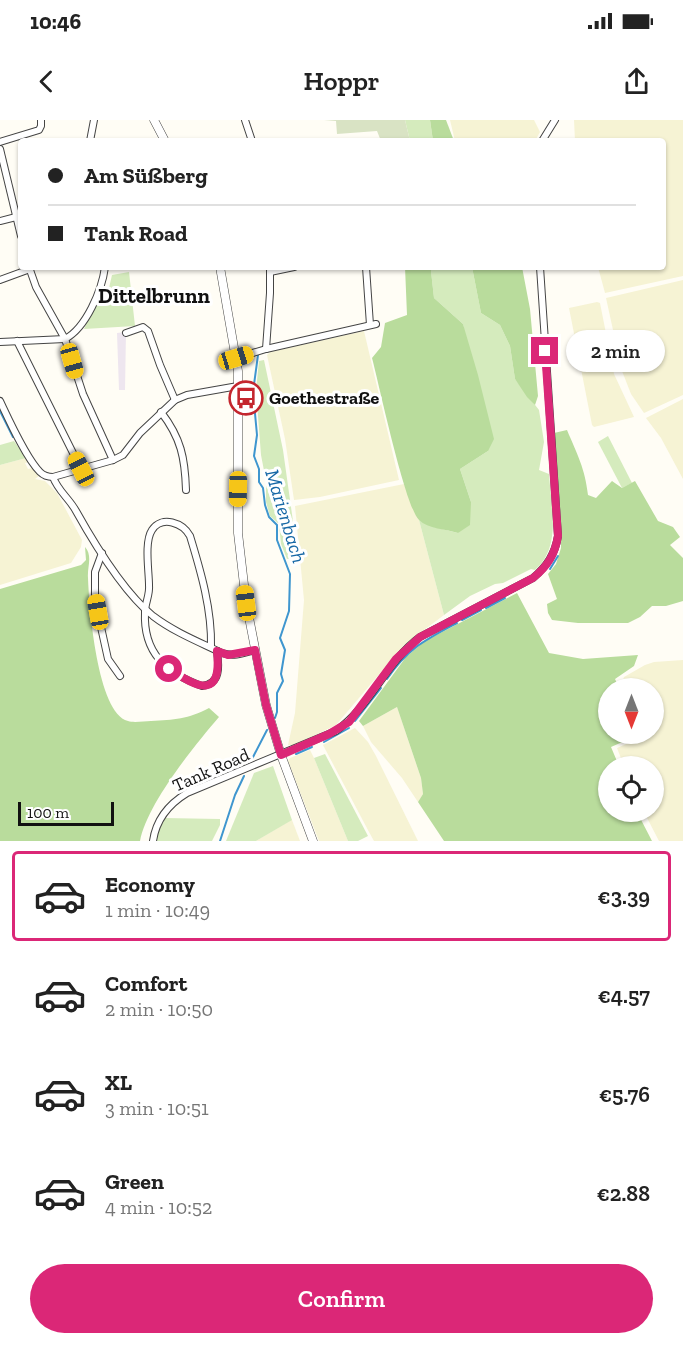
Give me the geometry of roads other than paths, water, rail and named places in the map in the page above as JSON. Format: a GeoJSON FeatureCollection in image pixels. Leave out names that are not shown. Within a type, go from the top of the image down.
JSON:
{"type":"FeatureCollection","features":[{"type":"Feature","properties":{"kind":"street"},"geometry":{"type":"LineString","coordinates":[[0,142],[37,131],[41,126],[41,120]]}},
{"type":"Feature","properties":{"kind":"street"},"geometry":{"type":"LineString","coordinates":[[91,138],[94,120]]}},
{"type":"Feature","properties":{"kind":"street"},"geometry":{"type":"LineString","coordinates":[[154,120],[163,138]]}},
{"type":"Feature","properties":{"kind":"street"},"geometry":{"type":"LineString","coordinates":[[245,120],[251,138]]}},
{"type":"Feature","properties":{"kind":"street"},"geometry":{"type":"LineString","coordinates":[[544,138],[555,120]]}},
{"type":"Feature","properties":{"kind":"street"},"geometry":{"type":"LineString","coordinates":[[0,149],[18,225]]}},
{"type":"Feature","properties":{"kind":"street"},"geometry":{"type":"LineString","coordinates":[[0,221],[16,217]]}},
{"type":"Feature","properties":{"kind":"street"},"geometry":{"type":"LineString","coordinates":[[0,280],[24,270]]}},
{"type":"Feature","properties":{"kind":"street"},"geometry":{"type":"LineString","coordinates":[[30,270],[40,296],[65,339],[83,394],[113,460]]}},
{"type":"Feature","properties":{"kind":"street"},"geometry":{"type":"LineString","coordinates":[[0,342],[65,339],[74,334],[87,316],[104,270]]}},
{"type":"Feature","properties":{"kind":"street"},"geometry":{"type":"LineString","coordinates":[[221,270],[236,358],[238,533],[246,603],[269,718],[313,841]]}},
{"type":"Feature","properties":{"kind":"street"},"geometry":{"type":"LineString","coordinates":[[266,349],[270,270]]}},
{"type":"Feature","properties":{"kind":"street"},"geometry":{"type":"LineString","coordinates":[[236,358],[373,325],[366,270]]}},
{"type":"Feature","properties":{"kind":"street","name":"Tank Road"},"geometry":{"type":"LineString","coordinates":[[153,841],[155,828],[175,800],[329,734],[349,722],[396,659],[420,637],[533,578],[552,556],[558,536],[558,523],[540,270]]}},
{"type":"Feature","properties":{"kind":"street"},"geometry":{"type":"LineString","coordinates":[[126,333],[143,327],[148,331],[159,365],[175,400]]}},
{"type":"Feature","properties":{"kind":"street"},"geometry":{"type":"LineString","coordinates":[[17,341],[81,469]]}},
{"type":"Feature","properties":{"kind":"street"},"geometry":{"type":"LineString","coordinates":[[0,401],[39,471],[45,476],[53,477],[113,460],[128,450],[140,433],[175,400],[187,395],[237,386]]}},
{"type":"Feature","properties":{"kind":"street"},"geometry":{"type":"LineString","coordinates":[[161,412],[173,427],[181,446],[186,465],[186,490]]}},
{"type":"Feature","properties":{"kind":"street"},"geometry":{"type":"LineString","coordinates":[[53,477],[56,486],[73,506],[102,554],[123,584],[145,609],[183,635],[228,655],[255,650]]}},
{"type":"Feature","properties":{"kind":"street"},"geometry":{"type":"LineString","coordinates":[[168,522],[178,524],[187,532],[197,559],[214,649],[217,675],[213,683],[202,686],[162,664],[152,651],[146,634],[145,609],[149,593],[147,570],[151,533],[159,525],[168,522]]}},
{"type":"Feature","properties":{"kind":"street"},"geometry":{"type":"LineString","coordinates":[[102,554],[94,572],[95,600],[108,658],[120,676]]}},
{"type":"Feature","properties":{"kind":"waterway","name":"Marienbach"},"geometry":{"type":"LineString","coordinates":[[258,355],[253,392],[257,435],[254,456],[259,469],[259,482],[263,488],[265,505],[269,517],[277,525],[277,540],[290,574],[289,611],[280,638],[285,650],[281,674],[283,681],[277,693],[275,718]]}},
{"type":"Feature","properties":{"kind":"waterway"},"geometry":{"type":"LineString","coordinates":[[0,411],[13,437]]}},
{"type":"Feature","properties":{"kind":"waterway"},"geometry":{"type":"LineString","coordinates":[[550,569],[558,556]]}},
{"type":"Feature","properties":{"kind":"waterway"},"geometry":{"type":"LineString","coordinates":[[486,608],[505,598]]}},
{"type":"Feature","properties":{"kind":"waterway"},"geometry":{"type":"LineString","coordinates":[[462,620],[481,610]]}},
{"type":"Feature","properties":{"kind":"waterway"},"geometry":{"type":"LineString","coordinates":[[387,679],[410,652],[457,623]]}},
{"type":"Feature","properties":{"kind":"waterway"},"geometry":{"type":"LineString","coordinates":[[355,721],[381,688]]}},
{"type":"Feature","properties":{"kind":"waterway"},"geometry":{"type":"LineString","coordinates":[[324,742],[349,728]]}},
{"type":"Feature","properties":{"kind":"waterway","name":"Marienbach"},"geometry":{"type":"LineString","coordinates":[[252,759],[267,730]]}},
{"type":"Feature","properties":{"kind":"waterway"},"geometry":{"type":"LineString","coordinates":[[296,754],[312,747]]}},
{"type":"Feature","properties":{"kind":"waterway","name":"Marienbach"},"geometry":{"type":"LineString","coordinates":[[220,841],[235,795],[244,776]]}},
{"type":"Feature","properties":{"kind":"place","name":"Goethestraße"},"geometry":{"type":"Point","coordinates":[246,398]}},
{"type":"Feature","properties":{"kind":"district","name":"Dittelbrunn"},"geometry":{"type":"Point","coordinates":[154,295]}}]}
